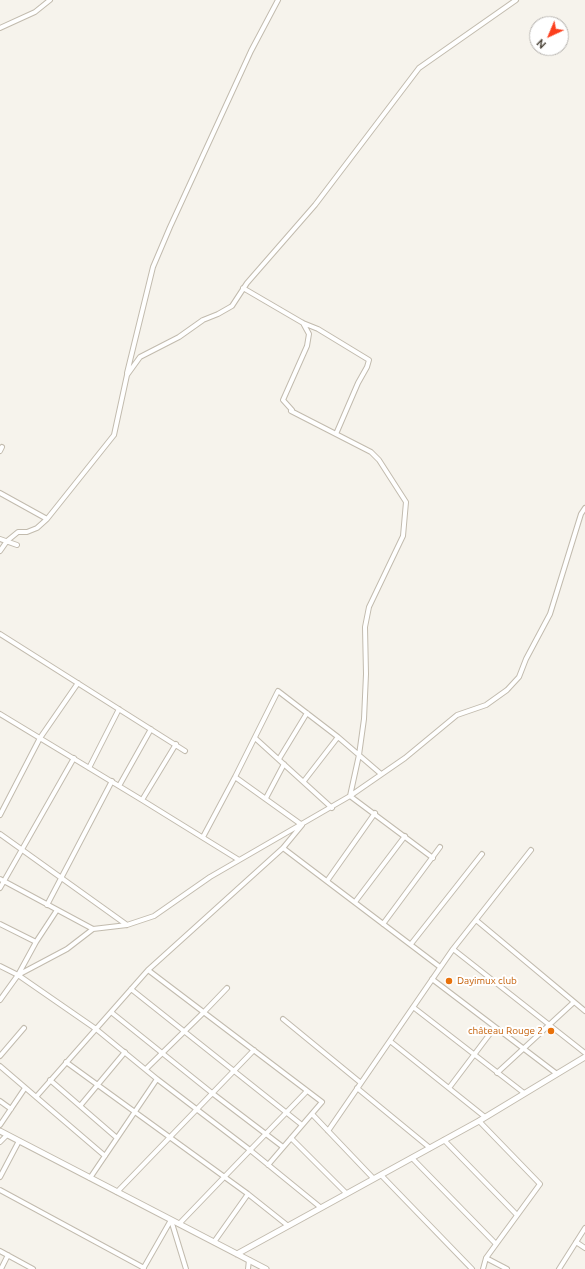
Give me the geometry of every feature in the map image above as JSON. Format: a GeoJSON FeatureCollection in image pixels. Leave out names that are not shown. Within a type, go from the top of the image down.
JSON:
{"type":"FeatureCollection","features":[{"type":"Feature","properties":{"kind":"street"},"geometry":{"type":"LineString","coordinates":[[0,28],[35,12],[50,0]]}},
{"type":"Feature","properties":{"kind":"street"},"geometry":{"type":"LineString","coordinates":[[0,551],[7,541],[18,532],[27,532],[37,528],[47,519],[114,435],[153,267],[251,51],[278,0]]}},
{"type":"Feature","properties":{"kind":"street"},"geometry":{"type":"LineString","coordinates":[[127,375],[140,357],[179,337],[203,320],[232,306],[244,288],[315,205],[419,68],[516,0]]}},
{"type":"Feature","properties":{"kind":"street"},"geometry":{"type":"LineString","coordinates":[[244,288],[304,323],[318,329],[368,360],[367,367],[358,383],[336,434]]}},
{"type":"Feature","properties":{"kind":"street"},"geometry":{"type":"LineString","coordinates":[[304,323],[309,334],[307,346],[283,400],[292,410],[291,411],[371,452],[380,460],[406,502],[403,536],[369,606],[365,627],[366,674],[364,719],[359,755],[350,796]]}},
{"type":"Feature","properties":{"kind":"street"},"geometry":{"type":"LineString","coordinates":[[0,493],[47,519]]}},
{"type":"Feature","properties":{"kind":"street"},"geometry":{"type":"LineString","coordinates":[[18,975],[67,949],[93,929],[127,925],[154,916],[210,877],[332,808],[405,758],[457,715],[486,705],[508,690],[519,677],[526,659],[550,614],[581,514],[585,508]]}},
{"type":"Feature","properties":{"kind":"street"},"geometry":{"type":"LineString","coordinates":[[0,539],[17,545]]}},
{"type":"Feature","properties":{"kind":"street"},"geometry":{"type":"LineString","coordinates":[[0,634],[185,751]]}},
{"type":"Feature","properties":{"kind":"street"},"geometry":{"type":"LineString","coordinates":[[0,815],[40,738],[78,683]]}},
{"type":"Feature","properties":{"kind":"street"},"geometry":{"type":"LineString","coordinates":[[203,837],[278,691],[381,774]]}},
{"type":"Feature","properties":{"kind":"street"},"geometry":{"type":"LineString","coordinates":[[89,768],[119,709]]}},
{"type":"Feature","properties":{"kind":"street"},"geometry":{"type":"LineString","coordinates":[[0,714],[112,781],[239,860]]}},
{"type":"Feature","properties":{"kind":"street"},"geometry":{"type":"LineString","coordinates":[[278,759],[307,714]]}},
{"type":"Feature","properties":{"kind":"street"},"geometry":{"type":"LineString","coordinates":[[119,786],[151,729]]}},
{"type":"Feature","properties":{"kind":"street"},"geometry":{"type":"LineString","coordinates":[[255,738],[332,808]]}},
{"type":"Feature","properties":{"kind":"street"},"geometry":{"type":"LineString","coordinates":[[304,781],[338,738]]}},
{"type":"Feature","properties":{"kind":"street"},"geometry":{"type":"LineString","coordinates":[[142,800],[176,744]]}},
{"type":"Feature","properties":{"kind":"street"},"geometry":{"type":"LineString","coordinates":[[0,888],[2,880],[22,850],[74,758]]}},
{"type":"Feature","properties":{"kind":"street"},"geometry":{"type":"LineString","coordinates":[[266,798],[284,764]]}},
{"type":"Feature","properties":{"kind":"street"},"geometry":{"type":"LineString","coordinates":[[235,777],[302,824]]}},
{"type":"Feature","properties":{"kind":"street"},"geometry":{"type":"LineString","coordinates":[[47,905],[112,781]]}},
{"type":"Feature","properties":{"kind":"street"},"geometry":{"type":"LineString","coordinates":[[350,796],[375,813],[433,858]]}},
{"type":"Feature","properties":{"kind":"street"},"geometry":{"type":"LineString","coordinates":[[0,801],[6,804]]}},
{"type":"Feature","properties":{"kind":"street"},"geometry":{"type":"LineString","coordinates":[[327,881],[375,813]]}},
{"type":"Feature","properties":{"kind":"street"},"geometry":{"type":"LineString","coordinates":[[36,1097],[148,970],[283,848],[302,824]]}},
{"type":"Feature","properties":{"kind":"street"},"geometry":{"type":"LineString","coordinates":[[0,834],[127,925]]}},
{"type":"Feature","properties":{"kind":"street"},"geometry":{"type":"LineString","coordinates":[[355,902],[405,836]]}},
{"type":"Feature","properties":{"kind":"street"},"geometry":{"type":"LineString","coordinates":[[383,924],[440,847]]}},
{"type":"Feature","properties":{"kind":"street"},"geometry":{"type":"LineString","coordinates":[[283,848],[440,967]]}},
{"type":"Feature","properties":{"kind":"street"},"geometry":{"type":"LineString","coordinates":[[328,1131],[452,949],[531,850]]}},
{"type":"Feature","properties":{"kind":"street"},"geometry":{"type":"LineString","coordinates":[[411,944],[482,854]]}},
{"type":"Feature","properties":{"kind":"street"},"geometry":{"type":"LineString","coordinates":[[2,880],[93,929]]}},
{"type":"Feature","properties":{"kind":"street"},"geometry":{"type":"LineString","coordinates":[[0,1000],[18,975],[36,942],[57,910]]}},
{"type":"Feature","properties":{"kind":"street"},"geometry":{"type":"LineString","coordinates":[[476,920],[585,1011]]}},
{"type":"Feature","properties":{"kind":"street"},"geometry":{"type":"LineString","coordinates":[[0,924],[36,942]]}},
{"type":"Feature","properties":{"kind":"street"},"geometry":{"type":"LineString","coordinates":[[452,949],[585,1053]]}},
{"type":"Feature","properties":{"kind":"street"},"geometry":{"type":"LineString","coordinates":[[0,966],[18,975],[96,1029],[157,1079],[250,1150],[320,1208]]}},
{"type":"Feature","properties":{"kind":"street"},"geometry":{"type":"LineString","coordinates":[[148,970],[322,1102],[268,1165]]}},
{"type":"Feature","properties":{"kind":"street"},"geometry":{"type":"LineString","coordinates":[[432,979],[557,1074]]}},
{"type":"Feature","properties":{"kind":"street"},"geometry":{"type":"LineString","coordinates":[[146,1069],[227,988]]}},
{"type":"Feature","properties":{"kind":"street"},"geometry":{"type":"LineString","coordinates":[[131,989],[302,1125]]}},
{"type":"Feature","properties":{"kind":"street"},"geometry":{"type":"LineString","coordinates":[[498,1073],[574,1002]]}},
{"type":"Feature","properties":{"kind":"street"},"geometry":{"type":"LineString","coordinates":[[413,1007],[524,1093]]}},
{"type":"Feature","properties":{"kind":"street"},"geometry":{"type":"LineString","coordinates":[[112,1012],[283,1148]]}},
{"type":"Feature","properties":{"kind":"street"},"geometry":{"type":"LineString","coordinates":[[283,1020],[361,1083]]}},
{"type":"Feature","properties":{"kind":"street"},"geometry":{"type":"LineString","coordinates":[[449,1088],[495,1027]]}},
{"type":"Feature","properties":{"kind":"street"},"geometry":{"type":"LineString","coordinates":[[0,1056],[24,1028]]}},
{"type":"Feature","properties":{"kind":"street"},"geometry":{"type":"LineString","coordinates":[[390,1040],[485,1117]]}},
{"type":"Feature","properties":{"kind":"street"},"geometry":{"type":"LineString","coordinates":[[117,1192],[254,1050]]}},
{"type":"Feature","properties":{"kind":"street"},"geometry":{"type":"LineString","coordinates":[[80,1106],[125,1052]]}},
{"type":"Feature","properties":{"kind":"street"},"geometry":{"type":"LineString","coordinates":[[236,1254],[479,1121],[585,1057]]}},
{"type":"Feature","properties":{"kind":"street"},"geometry":{"type":"LineString","coordinates":[[66,1062],[171,1137],[287,1225]]}},
{"type":"Feature","properties":{"kind":"street"},"geometry":{"type":"LineString","coordinates":[[0,1066],[105,1156]]}},
{"type":"Feature","properties":{"kind":"street"},"geometry":{"type":"LineString","coordinates":[[90,1178],[157,1079]]}},
{"type":"Feature","properties":{"kind":"street"},"geometry":{"type":"LineString","coordinates":[[50,1080],[117,1138]]}},
{"type":"Feature","properties":{"kind":"street"},"geometry":{"type":"LineString","coordinates":[[0,1125],[25,1088]]}},
{"type":"Feature","properties":{"kind":"street"},"geometry":{"type":"LineString","coordinates":[[357,1088],[430,1148]]}},
{"type":"Feature","properties":{"kind":"street"},"geometry":{"type":"LineString","coordinates":[[179,1224],[307,1091]]}},
{"type":"Feature","properties":{"kind":"street"},"geometry":{"type":"LineString","coordinates":[[0,1102],[11,1109]]}},
{"type":"Feature","properties":{"kind":"street"},"geometry":{"type":"LineString","coordinates":[[312,1114],[373,1178]]}},
{"type":"Feature","properties":{"kind":"street"},"geometry":{"type":"LineString","coordinates":[[479,1121],[540,1184],[486,1258],[483,1269]]}},
{"type":"Feature","properties":{"kind":"street"},"geometry":{"type":"LineString","coordinates":[[0,1132],[266,1269]]}},
{"type":"Feature","properties":{"kind":"street"},"geometry":{"type":"LineString","coordinates":[[0,1142],[7,1135]]}},
{"type":"Feature","properties":{"kind":"street"},"geometry":{"type":"LineString","coordinates":[[291,1138],[346,1193]]}},
{"type":"Feature","properties":{"kind":"street"},"geometry":{"type":"LineString","coordinates":[[444,1140],[517,1215]]}},
{"type":"Feature","properties":{"kind":"street"},"geometry":{"type":"LineString","coordinates":[[0,1177],[19,1141]]}},
{"type":"Feature","properties":{"kind":"street"},"geometry":{"type":"LineString","coordinates":[[412,1158],[496,1244]]}},
{"type":"Feature","properties":{"kind":"street"},"geometry":{"type":"LineString","coordinates":[[381,1175],[472,1269]]}},
{"type":"Feature","properties":{"kind":"street"},"geometry":{"type":"LineString","coordinates":[[0,1190],[144,1268],[170,1220]]}},
{"type":"Feature","properties":{"kind":"street"},"geometry":{"type":"LineString","coordinates":[[214,1242],[248,1194]]}},
{"type":"Feature","properties":{"kind":"street"},"geometry":{"type":"LineString","coordinates":[[170,1220],[186,1269]]}},
{"type":"Feature","properties":{"kind":"street"},"geometry":{"type":"LineString","coordinates":[[559,1269],[585,1228]]}},
{"type":"Feature","properties":{"kind":"street"},"geometry":{"type":"LineString","coordinates":[[576,1242],[585,1248]]}},
{"type":"Feature","properties":{"kind":"street"},"geometry":{"type":"LineString","coordinates":[[0,1251],[33,1269]]}},
{"type":"Feature","properties":{"kind":"street"},"geometry":{"type":"LineString","coordinates":[[1,1269],[8,1255]]}},
{"type":"Feature","properties":{"kind":"street"},"geometry":{"type":"LineString","coordinates":[[486,1258],[507,1269]]}},
{"type":"Feature","properties":{"kind":"street"},"geometry":{"type":"LineString","coordinates":[[248,1269],[249,1260]]}},
{"type":"Feature","properties":{"kind":"place","name":"Dayimux club"},"geometry":{"type":"Point","coordinates":[449,981]}},
{"type":"Feature","properties":{"kind":"place","name":"château Rouge 2"},"geometry":{"type":"Point","coordinates":[551,1031]}}]}
